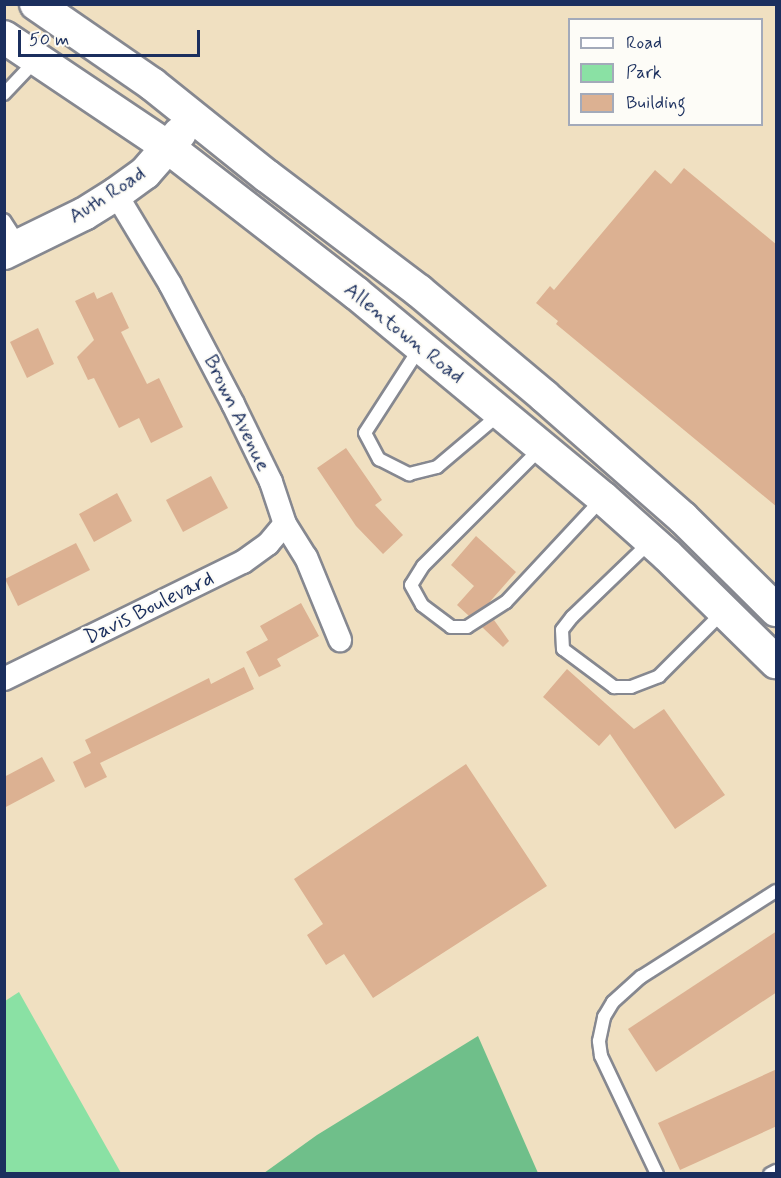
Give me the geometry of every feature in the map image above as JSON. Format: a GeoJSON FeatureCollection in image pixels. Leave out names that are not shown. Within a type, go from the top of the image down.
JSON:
{"type":"FeatureCollection","features":[{"type":"Feature","properties":{"kind":"main road","name":"Allentown Road"},"geometry":{"type":"LineString","coordinates":[[36,4],[152,84],[267,176],[419,291],[544,396],[683,518],[777,610]]}},
{"type":"Feature","properties":{"kind":"main road","name":"Allentown Road"},"geometry":{"type":"LineString","coordinates":[[4,37],[169,148],[422,346],[603,498],[725,610],[777,662]]}},
{"type":"Feature","properties":{"kind":"main road","name":"Auth Road"},"geometry":{"type":"LineString","coordinates":[[10,239],[84,214],[116,194],[145,173],[169,148],[194,116]]}},
{"type":"Feature","properties":{"kind":"street","name":"Brown Avenue"},"geometry":{"type":"LineString","coordinates":[[116,194],[205,348],[271,482],[285,524],[306,557],[340,640]]}},
{"type":"Feature","properties":{"kind":"street","name":"Davis Boulevard"},"geometry":{"type":"LineString","coordinates":[[4,679],[243,562],[268,544],[285,524]]}},
{"type":"Feature","properties":{"kind":"lane"},"geometry":{"type":"LineString","coordinates":[[4,94],[37,59]]}},
{"type":"Feature","properties":{"kind":"lane"},"geometry":{"type":"LineString","coordinates":[[422,346],[364,433],[378,459],[409,474],[436,467],[502,412]]}},
{"type":"Feature","properties":{"kind":"lane"},"geometry":{"type":"LineString","coordinates":[[542,446],[423,566],[411,585],[422,605],[452,627],[467,627],[506,602],[603,498]]}},
{"type":"Feature","properties":{"kind":"lane"},"geometry":{"type":"LineString","coordinates":[[651,541],[562,630],[563,649],[614,687],[631,687],[659,676],[725,610]]}},
{"type":"Feature","properties":{"kind":"lane"},"geometry":{"type":"LineString","coordinates":[[657,1173],[601,1056],[598,1041],[603,1017],[614,1002],[641,977],[777,891]]}},
{"type":"Feature","properties":{"kind":"lane"},"geometry":{"type":"LineString","coordinates":[[770,1173],[777,1171]]}},
{"type":"Feature","properties":{"kind":"green space"},"geometry":{"type":"Polygon","coordinates":[[[19,992],[121,1173],[5,1173],[5,1001],[19,992]]]}},
{"type":"Feature","properties":{"kind":"green space"},"geometry":{"type":"Polygon","coordinates":[[[478,1036],[538,1173],[264,1173],[317,1135],[478,1036]]]}},
{"type":"Feature","properties":{"kind":"building"},"geometry":{"type":"Polygon","coordinates":[[[684,168],[777,245],[777,507],[556,324],[558,321],[536,303],[550,286],[554,290],[655,170],[671,184],[684,168]]]}},
{"type":"Feature","properties":{"kind":"building"},"geometry":{"type":"Polygon","coordinates":[[[94,292],[97,299],[112,292],[129,328],[121,332],[147,384],[159,378],[183,427],[151,443],[139,418],[119,428],[94,378],[88,380],[77,357],[94,340],[75,301],[94,292]]]}},
{"type":"Feature","properties":{"kind":"building"},"geometry":{"type":"Polygon","coordinates":[[[38,328],[54,364],[27,378],[10,342],[38,328]]]}},
{"type":"Feature","properties":{"kind":"building"},"geometry":{"type":"Polygon","coordinates":[[[346,448],[382,500],[375,505],[403,535],[383,554],[356,526],[317,468],[346,448]]]}},
{"type":"Feature","properties":{"kind":"building"},"geometry":{"type":"Polygon","coordinates":[[[211,476],[228,508],[183,532],[166,500],[211,476]]]}},
{"type":"Feature","properties":{"kind":"building"},"geometry":{"type":"Polygon","coordinates":[[[117,493],[132,521],[94,542],[79,514],[117,493]]]}},
{"type":"Feature","properties":{"kind":"building"},"geometry":{"type":"Polygon","coordinates":[[[476,536],[516,572],[487,605],[469,616],[457,605],[474,586],[451,565],[476,536]]]}},
{"type":"Feature","properties":{"kind":"building"},"geometry":{"type":"Polygon","coordinates":[[[76,543],[90,570],[18,606],[5,579],[76,543]]]}},
{"type":"Feature","properties":{"kind":"building"},"geometry":{"type":"Polygon","coordinates":[[[301,603],[319,636],[277,659],[281,666],[259,677],[246,652],[268,640],[260,626],[301,603]]]}},
{"type":"Feature","properties":{"kind":"building"},"geometry":{"type":"Polygon","coordinates":[[[494,620],[509,641],[503,647],[482,627],[494,620]]]}},
{"type":"Feature","properties":{"kind":"building"},"geometry":{"type":"Polygon","coordinates":[[[244,667],[254,689],[100,763],[107,777],[85,788],[73,762],[91,753],[85,740],[209,678],[211,684],[244,667]]]}},
{"type":"Feature","properties":{"kind":"building"},"geometry":{"type":"Polygon","coordinates":[[[567,669],[634,729],[664,709],[725,795],[675,829],[610,734],[599,746],[543,697],[567,669]]]}},
{"type":"Feature","properties":{"kind":"building"},"geometry":{"type":"Polygon","coordinates":[[[42,757],[55,781],[4,808],[4,777],[42,757]]]}},
{"type":"Feature","properties":{"kind":"building"},"geometry":{"type":"Polygon","coordinates":[[[466,764],[547,886],[373,998],[344,954],[326,965],[307,935],[323,924],[294,879],[466,764]]]}},
{"type":"Feature","properties":{"kind":"building"},"geometry":{"type":"Polygon","coordinates":[[[777,931],[777,992],[656,1072],[628,1029],[777,931]]]}},
{"type":"Feature","properties":{"kind":"building"},"geometry":{"type":"Polygon","coordinates":[[[777,1069],[777,1126],[680,1170],[658,1123],[777,1069]]]}}]}
